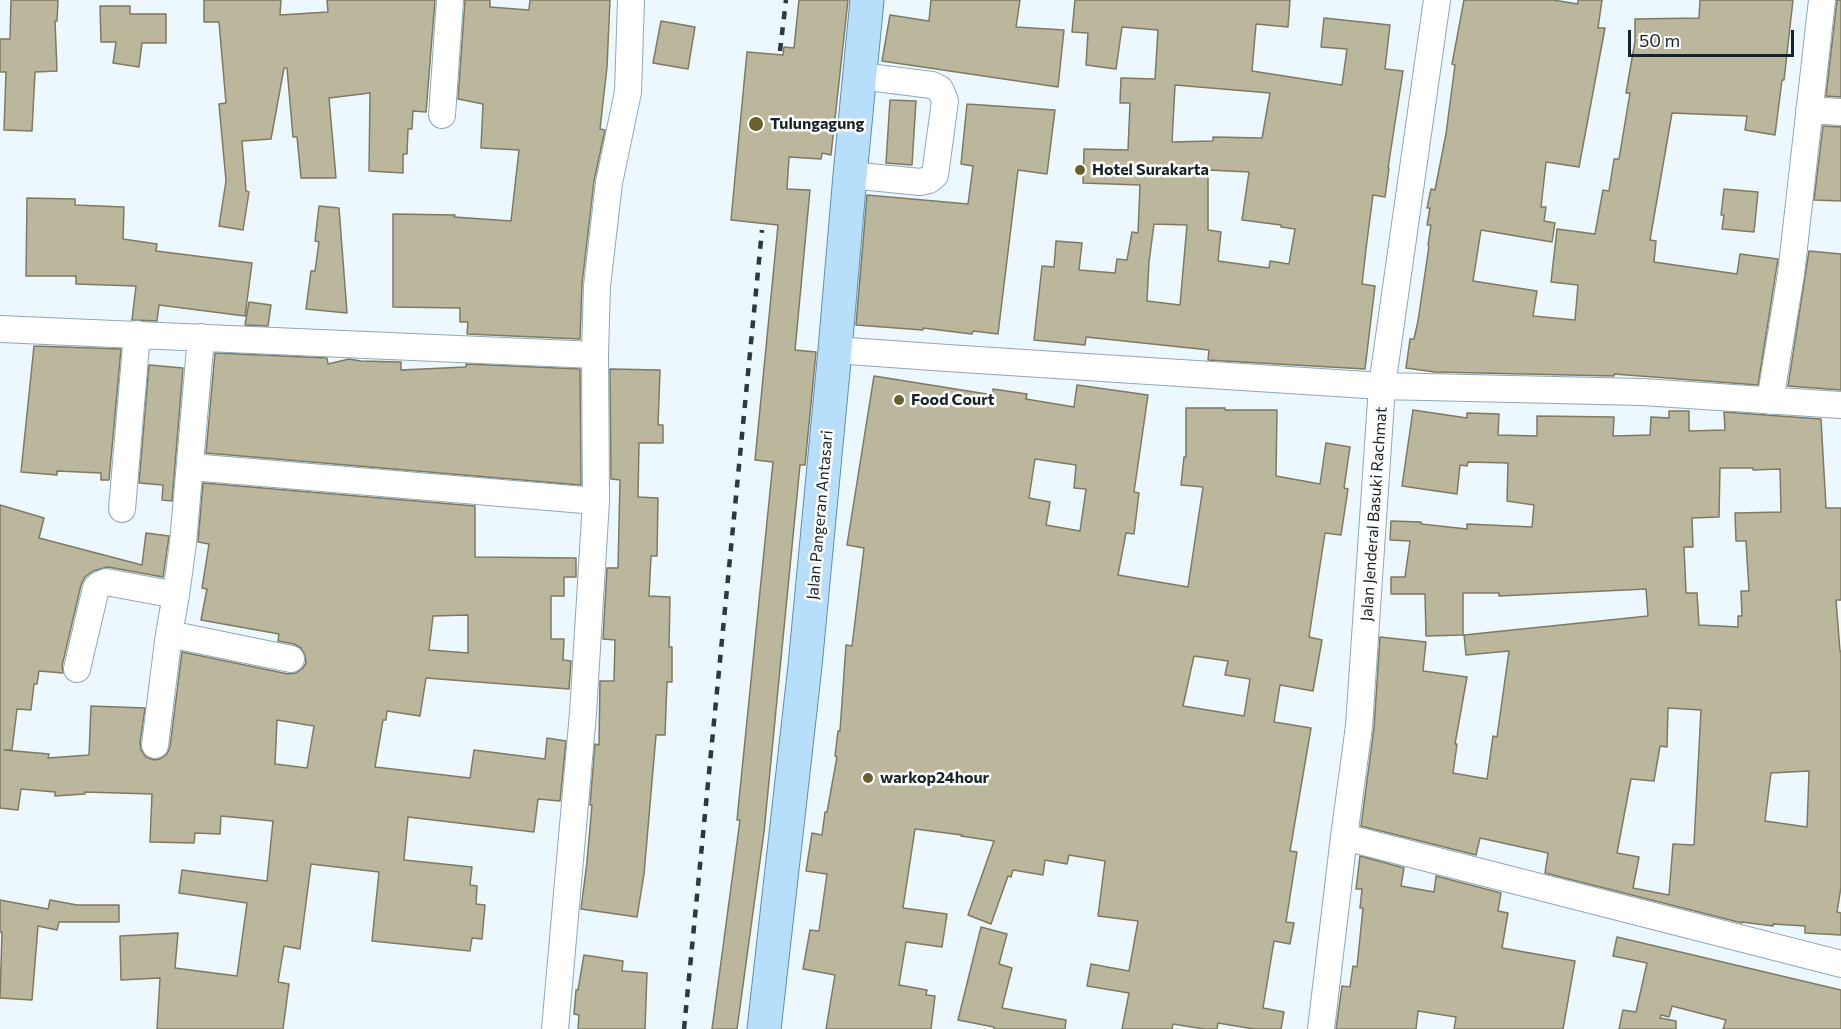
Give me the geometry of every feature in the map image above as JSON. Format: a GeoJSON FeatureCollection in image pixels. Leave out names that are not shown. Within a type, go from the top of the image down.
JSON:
{"type":"FeatureCollection","features":[{"type":"Feature","properties":{"kind":"main road","name":"Jalan Pangeran Antasari"},"geometry":{"type":"LineString","coordinates":[[764,1029],[805,666],[867,0]]}},
{"type":"Feature","properties":{"kind":"street"},"geometry":{"type":"LineString","coordinates":[[442,115],[450,0]]}},
{"type":"Feature","properties":{"kind":"street"},"geometry":{"type":"LineString","coordinates":[[555,1029],[583,713],[596,501],[597,286],[609,183],[628,92],[630,0]]}},
{"type":"Feature","properties":{"kind":"street","name":"Jalan Jenderal Basuki Rachmat"},"geometry":{"type":"LineString","coordinates":[[1321,1029],[1359,726],[1382,386],[1437,0]]}},
{"type":"Feature","properties":{"kind":"street"},"geometry":{"type":"LineString","coordinates":[[1770,401],[1791,274],[1822,0]]}},
{"type":"Feature","properties":{"kind":"street"},"geometry":{"type":"LineString","coordinates":[[850,175],[920,182],[929,180],[935,175],[945,101],[940,89],[932,85],[860,76]]}},
{"type":"Feature","properties":{"kind":"street"},"geometry":{"type":"LineString","coordinates":[[1809,110],[1841,112]]}},
{"type":"Feature","properties":{"kind":"street"},"geometry":{"type":"LineString","coordinates":[[0,329],[595,355]]}},
{"type":"Feature","properties":{"kind":"street"},"geometry":{"type":"LineString","coordinates":[[122,509],[137,334]]}},
{"type":"Feature","properties":{"kind":"street"},"geometry":{"type":"LineString","coordinates":[[155,745],[191,467],[201,337]]}},
{"type":"Feature","properties":{"kind":"street"},"geometry":{"type":"LineString","coordinates":[[835,350],[1382,386],[1642,392],[1841,405]]}},
{"type":"Feature","properties":{"kind":"street"},"geometry":{"type":"LineString","coordinates":[[191,467],[596,501]]}},
{"type":"Feature","properties":{"kind":"street"},"geometry":{"type":"LineString","coordinates":[[77,669],[96,588],[99,585],[106,582],[176,595]]}},
{"type":"Feature","properties":{"kind":"street"},"geometry":{"type":"LineString","coordinates":[[169,634],[291,659]]}},
{"type":"Feature","properties":{"kind":"street"},"geometry":{"type":"LineString","coordinates":[[1344,837],[1841,964]]}},
{"type":"Feature","properties":{"kind":"building"},"geometry":{"type":"Polygon","coordinates":[[[11,0],[58,0],[57,21],[55,21],[57,71],[35,72],[32,131],[4,130],[6,72],[0,72],[0,39],[10,39],[11,0]]]}},
{"type":"Feature","properties":{"kind":"building"},"geometry":{"type":"Polygon","coordinates":[[[204,0],[281,0],[280,15],[328,12],[327,0],[435,0],[426,112],[413,111],[412,129],[408,129],[407,154],[403,154],[403,173],[369,171],[370,93],[329,98],[336,178],[301,178],[297,137],[293,137],[287,68],[284,68],[271,139],[242,141],[246,191],[249,192],[243,230],[219,226],[226,181],[219,104],[226,103],[219,22],[204,22],[204,0]]]}},
{"type":"Feature","properties":{"kind":"building"},"geometry":{"type":"Polygon","coordinates":[[[465,0],[490,0],[490,7],[529,10],[530,0],[610,0],[607,67],[600,129],[605,130],[594,181],[582,284],[580,339],[467,334],[468,322],[460,322],[460,308],[393,307],[393,214],[455,215],[454,217],[511,221],[519,150],[481,148],[483,104],[458,99],[465,0]]]}},
{"type":"Feature","properties":{"kind":"building"},"geometry":{"type":"Polygon","coordinates":[[[799,0],[848,0],[831,155],[822,153],[821,159],[789,157],[787,189],[810,190],[795,350],[816,352],[805,465],[800,465],[764,832],[737,1029],[712,1029],[740,820],[737,820],[773,462],[755,460],[778,225],[731,220],[747,52],[783,55],[784,47],[794,48],[799,0]]]}},
{"type":"Feature","properties":{"kind":"building"},"geometry":{"type":"Polygon","coordinates":[[[931,0],[1020,0],[1016,27],[1064,30],[1058,87],[882,61],[890,15],[929,21],[931,0]]]}},
{"type":"Feature","properties":{"kind":"building"},"geometry":{"type":"Polygon","coordinates":[[[1075,0],[1290,0],[1288,27],[1256,24],[1252,71],[1342,85],[1347,49],[1321,47],[1324,18],[1390,25],[1385,69],[1403,71],[1385,197],[1373,195],[1367,241],[1362,284],[1375,286],[1365,369],[1208,360],[1209,350],[1086,337],[1085,345],[1034,340],[1042,266],[1054,267],[1056,241],[1082,243],[1079,270],[1115,273],[1117,259],[1127,260],[1132,232],[1138,233],[1140,185],[1083,183],[1084,149],[1128,150],[1130,103],[1120,103],[1121,78],[1155,79],[1158,30],[1122,27],[1116,69],[1086,65],[1088,33],[1072,32],[1075,0]],[[1175,85],[1172,142],[1213,141],[1213,137],[1262,138],[1270,93],[1175,85]],[[1208,170],[1208,230],[1221,232],[1218,261],[1269,268],[1270,261],[1289,264],[1295,229],[1242,220],[1249,172],[1208,170]],[[1154,224],[1147,301],[1180,305],[1187,225],[1154,224]]]}},
{"type":"Feature","properties":{"kind":"building"},"geometry":{"type":"Polygon","coordinates":[[[1464,0],[1553,0],[1578,4],[1578,0],[1602,0],[1598,28],[1605,28],[1579,167],[1546,162],[1541,207],[1546,207],[1544,221],[1555,223],[1552,242],[1481,230],[1473,281],[1537,291],[1533,316],[1575,320],[1578,285],[1551,282],[1557,229],[1595,234],[1603,190],[1609,191],[1614,159],[1619,159],[1630,93],[1626,93],[1635,41],[1635,19],[1699,18],[1700,0],[1793,0],[1775,135],[1745,130],[1747,116],[1672,113],[1650,240],[1656,241],[1654,262],[1737,274],[1740,254],[1778,259],[1758,385],[1614,374],[1614,376],[1435,372],[1406,368],[1410,339],[1414,339],[1418,321],[1431,225],[1427,225],[1430,208],[1427,208],[1431,189],[1435,190],[1446,134],[1455,65],[1452,64],[1464,0]]]}},
{"type":"Feature","properties":{"kind":"building"},"geometry":{"type":"Polygon","coordinates":[[[1837,0],[1841,0],[1841,97],[1826,96],[1837,0]]]}},
{"type":"Feature","properties":{"kind":"building"},"geometry":{"type":"Polygon","coordinates":[[[100,6],[130,6],[130,14],[166,14],[166,43],[142,43],[139,67],[113,63],[116,42],[101,42],[100,6]]]}},
{"type":"Feature","properties":{"kind":"building"},"geometry":{"type":"Polygon","coordinates":[[[661,21],[695,27],[688,69],[653,63],[661,21]]]}},
{"type":"Feature","properties":{"kind":"building"},"geometry":{"type":"Polygon","coordinates":[[[890,100],[916,101],[912,165],[886,163],[890,100]]]}},
{"type":"Feature","properties":{"kind":"building"},"geometry":{"type":"Polygon","coordinates":[[[967,104],[1055,110],[1047,174],[1018,170],[998,334],[856,325],[867,195],[968,204],[973,166],[961,164],[967,104]]]}},
{"type":"Feature","properties":{"kind":"building"},"geometry":{"type":"Polygon","coordinates":[[[1823,126],[1841,127],[1841,201],[1814,200],[1823,126]]]}},
{"type":"Feature","properties":{"kind":"building"},"geometry":{"type":"Polygon","coordinates":[[[1724,189],[1758,192],[1754,232],[1722,229],[1724,189]]]}},
{"type":"Feature","properties":{"kind":"building"},"geometry":{"type":"Polygon","coordinates":[[[27,198],[75,199],[75,205],[124,207],[123,239],[157,244],[156,251],[252,263],[245,316],[159,305],[157,321],[132,320],[136,286],[76,284],[76,276],[26,276],[27,198]]]}},
{"type":"Feature","properties":{"kind":"building"},"geometry":{"type":"Polygon","coordinates":[[[319,206],[339,208],[347,313],[306,309],[311,271],[315,271],[319,242],[315,241],[319,206]]]}},
{"type":"Feature","properties":{"kind":"building"},"geometry":{"type":"Polygon","coordinates":[[[1809,251],[1841,254],[1841,390],[1788,386],[1809,251]]]}},
{"type":"Feature","properties":{"kind":"building"},"geometry":{"type":"Polygon","coordinates":[[[249,302],[271,305],[268,326],[245,325],[249,302]]]}},
{"type":"Feature","properties":{"kind":"building"},"geometry":{"type":"Polygon","coordinates":[[[34,346],[121,349],[109,480],[101,480],[101,473],[57,471],[57,475],[21,472],[34,346]]]}},
{"type":"Feature","properties":{"kind":"building"},"geometry":{"type":"Polygon","coordinates":[[[215,353],[327,358],[328,364],[349,359],[401,362],[401,370],[466,367],[466,364],[580,369],[581,485],[206,453],[215,353]]]}},
{"type":"Feature","properties":{"kind":"building"},"geometry":{"type":"Polygon","coordinates":[[[149,365],[183,368],[172,501],[162,500],[163,485],[139,483],[149,365]]]}},
{"type":"Feature","properties":{"kind":"building"},"geometry":{"type":"Polygon","coordinates":[[[610,369],[660,370],[658,425],[663,425],[663,443],[639,443],[638,497],[658,498],[657,556],[651,556],[649,596],[670,597],[669,647],[672,647],[672,682],[667,682],[665,735],[656,735],[644,874],[637,917],[581,909],[592,805],[590,805],[595,744],[599,745],[600,681],[614,681],[615,640],[603,639],[607,568],[618,568],[620,480],[611,479],[610,369]]]}},
{"type":"Feature","properties":{"kind":"building"},"geometry":{"type":"Polygon","coordinates":[[[874,376],[993,395],[993,389],[1027,394],[1026,399],[1074,407],[1077,385],[1148,395],[1134,492],[1139,493],[1134,534],[1126,533],[1118,575],[1188,587],[1203,487],[1181,485],[1184,457],[1186,457],[1186,408],[1277,410],[1276,476],[1320,484],[1326,443],[1350,447],[1344,488],[1348,489],[1341,535],[1325,533],[1309,637],[1322,640],[1313,691],[1280,685],[1274,722],[1311,728],[1290,851],[1297,852],[1286,922],[1294,923],[1290,944],[1274,941],[1263,1008],[1284,1012],[1281,1029],[1254,1029],[1218,1023],[1217,1029],[1173,1024],[1172,1029],[1122,1029],[1129,993],[1087,986],[1091,964],[1129,971],[1138,921],[1098,916],[1105,861],[1069,855],[1067,864],[1045,860],[1043,875],[1013,870],[1011,877],[1008,876],[991,924],[968,915],[994,841],[915,829],[903,908],[947,914],[942,947],[906,942],[899,985],[927,990],[926,995],[935,996],[931,1029],[826,1029],[835,975],[803,969],[810,930],[819,931],[827,874],[806,871],[812,833],[822,835],[825,812],[827,812],[837,757],[835,756],[838,731],[840,731],[846,645],[852,646],[864,548],[847,545],[874,376]],[[1035,459],[1029,498],[1050,502],[1046,525],[1080,531],[1086,489],[1074,488],[1076,465],[1035,459]],[[1194,656],[1183,706],[1244,716],[1250,679],[1225,675],[1228,661],[1194,656]]]}},
{"type":"Feature","properties":{"kind":"building"},"geometry":{"type":"Polygon","coordinates":[[[1413,410],[1467,418],[1467,413],[1499,414],[1498,435],[1537,436],[1537,416],[1614,417],[1613,436],[1650,435],[1651,417],[1669,418],[1669,411],[1689,411],[1689,431],[1725,430],[1724,412],[1821,419],[1826,508],[1841,508],[1841,600],[1836,600],[1841,651],[1841,887],[1837,912],[1841,913],[1841,935],[1805,933],[1805,926],[1742,923],[1545,873],[1548,853],[1480,838],[1476,855],[1361,826],[1374,728],[1380,637],[1426,642],[1423,671],[1467,677],[1455,744],[1457,744],[1453,773],[1487,779],[1493,736],[1497,737],[1509,651],[1466,655],[1464,635],[1648,616],[1646,589],[1499,596],[1499,593],[1463,593],[1463,635],[1426,636],[1425,594],[1391,594],[1391,577],[1405,577],[1410,541],[1390,540],[1391,521],[1421,522],[1421,524],[1467,529],[1467,524],[1532,527],[1534,505],[1507,501],[1508,463],[1468,462],[1467,466],[1460,465],[1457,494],[1402,486],[1413,410]],[[1720,468],[1719,517],[1692,518],[1693,547],[1684,547],[1686,593],[1697,593],[1699,625],[1738,627],[1738,616],[1742,616],[1741,591],[1749,591],[1746,541],[1736,541],[1735,513],[1781,512],[1780,469],[1720,468]],[[1668,708],[1667,747],[1660,746],[1654,781],[1631,779],[1617,853],[1639,857],[1633,888],[1669,895],[1673,844],[1694,845],[1701,710],[1668,708]],[[1809,771],[1771,773],[1765,821],[1807,827],[1809,771]]]}},
{"type":"Feature","properties":{"kind":"building"},"geometry":{"type":"Polygon","coordinates":[[[203,483],[475,506],[475,557],[576,558],[576,577],[564,577],[564,596],[551,596],[551,639],[564,639],[563,660],[571,661],[569,689],[426,678],[420,716],[387,711],[386,720],[383,720],[375,767],[470,778],[474,750],[545,759],[547,738],[566,741],[560,801],[538,799],[534,832],[408,817],[404,860],[472,867],[470,885],[477,886],[476,904],[485,905],[482,939],[472,938],[470,951],[372,941],[379,872],[311,864],[300,949],[284,946],[278,982],[289,984],[283,1029],[157,1029],[160,978],[121,980],[120,936],[178,933],[175,968],[237,976],[247,903],[179,893],[182,870],[267,881],[273,821],[221,816],[220,834],[195,833],[194,843],[150,842],[152,794],[85,792],[85,794],[55,796],[55,792],[21,789],[18,810],[0,808],[0,505],[44,518],[39,538],[142,565],[146,533],[169,536],[163,577],[108,567],[93,571],[85,577],[81,585],[62,666],[63,673],[39,671],[37,684],[34,684],[31,710],[17,709],[12,750],[4,750],[49,754],[48,758],[89,755],[91,706],[145,708],[141,750],[146,757],[154,760],[160,759],[167,754],[170,747],[182,652],[288,674],[296,673],[303,668],[306,663],[301,648],[278,641],[279,634],[201,620],[207,589],[202,588],[209,544],[198,542],[203,483]],[[468,615],[433,616],[429,650],[468,653],[468,615]],[[277,720],[275,764],[307,768],[314,726],[277,720]]]}},
{"type":"Feature","properties":{"kind":"building"},"geometry":{"type":"Polygon","coordinates":[[[1360,856],[1404,868],[1401,886],[1434,892],[1436,876],[1501,893],[1498,911],[1508,913],[1502,948],[1575,961],[1563,1029],[1454,1029],[1456,1017],[1418,1011],[1416,1029],[1336,1029],[1342,986],[1350,987],[1353,966],[1357,967],[1363,908],[1360,908],[1362,889],[1356,889],[1360,856]]]}},
{"type":"Feature","properties":{"kind":"building"},"geometry":{"type":"Polygon","coordinates":[[[0,900],[48,909],[50,900],[77,905],[119,905],[119,922],[59,922],[57,930],[38,926],[32,1000],[0,998],[2,932],[0,932],[0,900]]]}},
{"type":"Feature","properties":{"kind":"building"},"geometry":{"type":"Polygon","coordinates":[[[981,927],[1007,934],[999,964],[1012,968],[1002,1008],[1066,1020],[1065,1029],[994,1029],[994,1027],[958,1020],[981,927]]]}},
{"type":"Feature","properties":{"kind":"building"},"geometry":{"type":"Polygon","coordinates":[[[1617,937],[1841,990],[1841,1029],[1723,1029],[1726,1020],[1672,1006],[1669,1017],[1661,1015],[1660,1018],[1676,1021],[1676,1029],[1619,1029],[1623,1010],[1636,1012],[1647,963],[1613,956],[1617,937]]]}},
{"type":"Feature","properties":{"kind":"building"},"geometry":{"type":"Polygon","coordinates":[[[584,955],[623,961],[622,971],[647,973],[645,1029],[578,1029],[579,1015],[574,1014],[576,990],[578,990],[584,955]]]}},
{"type":"Feature","properties":{"kind":"railway"},"geometry":{"type":"LineString","coordinates":[[780,51],[786,0]]}},
{"type":"Feature","properties":{"kind":"railway"},"geometry":{"type":"LineString","coordinates":[[684,1029],[762,230]]}},
{"type":"Feature","properties":{"kind":"place","name":"Tulungagung"},"geometry":{"type":"Point","coordinates":[756,124]}},
{"type":"Feature","properties":{"kind":"place","name":"Hotel Surakarta"},"geometry":{"type":"Point","coordinates":[1080,170]}},
{"type":"Feature","properties":{"kind":"place","name":"Food Court"},"geometry":{"type":"Point","coordinates":[899,400]}},
{"type":"Feature","properties":{"kind":"place","name":"warkop24hour"},"geometry":{"type":"Point","coordinates":[868,778]}}]}
